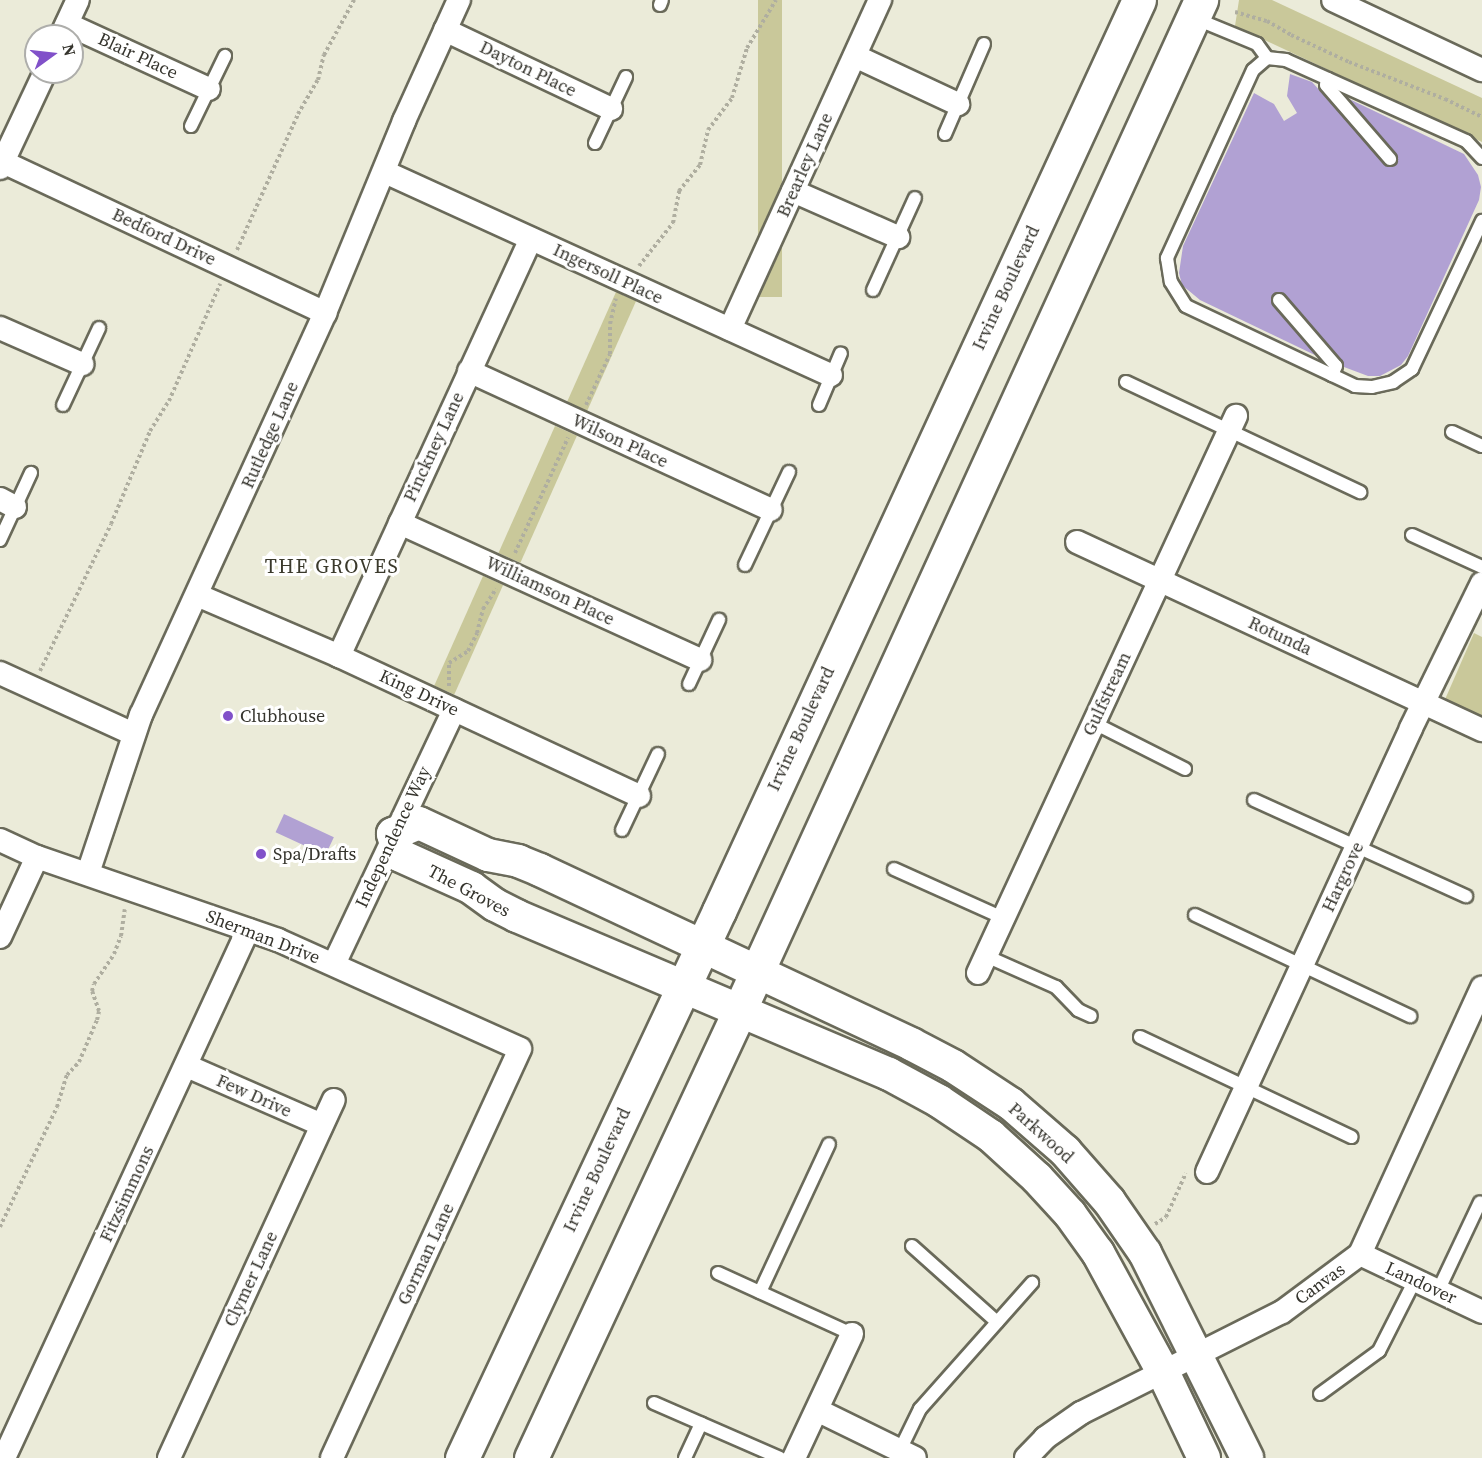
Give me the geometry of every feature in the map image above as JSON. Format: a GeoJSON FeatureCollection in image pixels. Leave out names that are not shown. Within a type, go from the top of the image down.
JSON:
{"type":"FeatureCollection","features":[{"type":"Feature","properties":{"kind":"main road","name":"Irvine Boulevard"},"geometry":{"type":"LineString","coordinates":[[462,1458],[683,987],[1139,0]]}},
{"type":"Feature","properties":{"kind":"main road"},"geometry":{"type":"LineString","coordinates":[[531,1458],[739,1011],[1197,9]]}},
{"type":"Feature","properties":{"kind":"street"},"geometry":{"type":"LineString","coordinates":[[67,24],[78,0]]}},
{"type":"Feature","properties":{"kind":"street","name":"Rutledge Lane"},"geometry":{"type":"LineString","coordinates":[[88,873],[133,734],[325,313],[459,0]]}},
{"type":"Feature","properties":{"kind":"street","name":"Brearley Lane"},"geometry":{"type":"LineString","coordinates":[[730,329],[880,0]]}},
{"type":"Feature","properties":{"kind":"street"},"geometry":{"type":"LineString","coordinates":[[1333,0],[1482,70]]}},
{"type":"Feature","properties":{"kind":"street","name":"Dayton Place"},"geometry":{"type":"LineString","coordinates":[[445,30],[610,109]]}},
{"type":"Feature","properties":{"kind":"street","name":"Blair Place"},"geometry":{"type":"LineString","coordinates":[[84,38],[209,89]]}},
{"type":"Feature","properties":{"kind":"street"},"geometry":{"type":"LineString","coordinates":[[855,56],[958,104]]}},
{"type":"Feature","properties":{"kind":"street"},"geometry":{"type":"LineString","coordinates":[[2,165],[39,84]]}},
{"type":"Feature","properties":{"kind":"street","name":"Bedford Drive"},"geometry":{"type":"LineString","coordinates":[[2,165],[325,313]]}},
{"type":"Feature","properties":{"kind":"street","name":"Ingersoll Place"},"geometry":{"type":"LineString","coordinates":[[385,172],[831,375]]}},
{"type":"Feature","properties":{"kind":"street"},"geometry":{"type":"LineString","coordinates":[[794,191],[897,237]]}},
{"type":"Feature","properties":{"kind":"street","name":"Pinckney Lane"},"geometry":{"type":"LineString","coordinates":[[339,656],[531,239]]}},
{"type":"Feature","properties":{"kind":"street"},"geometry":{"type":"LineString","coordinates":[[0,328],[81,364]]}},
{"type":"Feature","properties":{"kind":"street","name":"Wilson Place"},"geometry":{"type":"LineString","coordinates":[[469,371],[771,510]]}},
{"type":"Feature","properties":{"kind":"street","name":"Gulfstream"},"geometry":{"type":"LineString","coordinates":[[982,964],[1233,423]]}},
{"type":"Feature","properties":{"kind":"street","name":"Williamson Place"},"geometry":{"type":"LineString","coordinates":[[400,522],[700,660]]}},
{"type":"Feature","properties":{"kind":"street","name":"Rotunda"},"geometry":{"type":"LineString","coordinates":[[1077,542],[1482,730]]}},
{"type":"Feature","properties":{"kind":"street","name":"Hargrove"},"geometry":{"type":"LineString","coordinates":[[1207,1172],[1482,583]]}},
{"type":"Feature","properties":{"kind":"street","name":"King Drive"},"geometry":{"type":"LineString","coordinates":[[197,595],[339,656],[639,795]]}},
{"type":"Feature","properties":{"kind":"street"},"geometry":{"type":"LineString","coordinates":[[0,673],[133,734]]}},
{"type":"Feature","properties":{"kind":"street","name":"Independence Way"},"geometry":{"type":"LineString","coordinates":[[334,964],[393,834],[454,710]]}},
{"type":"Feature","properties":{"kind":"street"},"geometry":{"type":"LineString","coordinates":[[393,834],[419,823],[488,855],[518,861],[540,870],[702,946]]}},
{"type":"Feature","properties":{"kind":"street","name":"The Groves"},"geometry":{"type":"LineString","coordinates":[[393,834],[399,855],[472,888],[495,905],[739,1011]]}},
{"type":"Feature","properties":{"kind":"street","name":"Sherman Drive"},"geometry":{"type":"LineString","coordinates":[[0,840],[37,857],[130,887],[334,964],[520,1049]]}},
{"type":"Feature","properties":{"kind":"street"},"geometry":{"type":"LineString","coordinates":[[0,937],[37,857]]}},
{"type":"Feature","properties":{"kind":"street","name":"Fitzsimmons"},"geometry":{"type":"LineString","coordinates":[[4,1458],[248,930]]}},
{"type":"Feature","properties":{"kind":"street","name":"Parkwood"},"geometry":{"type":"LineString","coordinates":[[702,946],[953,1066],[1011,1104],[1065,1151],[1109,1201],[1135,1238],[1167,1293],[1247,1458]]}},
{"type":"Feature","properties":{"kind":"street","name":"Canvas"},"geometry":{"type":"LineString","coordinates":[[1026,1458],[1045,1438],[1081,1413],[1282,1312],[1360,1254],[1475,1023],[1482,988]]}},
{"type":"Feature","properties":{"kind":"street","name":"Parkwood"},"geometry":{"type":"LineString","coordinates":[[739,1011],[889,1074],[939,1101],[991,1136],[1037,1178],[1070,1214],[1098,1253],[1163,1372],[1204,1458]]}},
{"type":"Feature","properties":{"kind":"street","name":"Gorman Lane"},"geometry":{"type":"LineString","coordinates":[[332,1458],[520,1049]]}},
{"type":"Feature","properties":{"kind":"street","name":"Few Drive"},"geometry":{"type":"LineString","coordinates":[[187,1066],[322,1125]]}},
{"type":"Feature","properties":{"kind":"street","name":"Clymer Lane"},"geometry":{"type":"LineString","coordinates":[[170,1458],[334,1100]]}},
{"type":"Feature","properties":{"kind":"street","name":"Landover"},"geometry":{"type":"LineString","coordinates":[[1360,1254],[1482,1312]]}},
{"type":"Feature","properties":{"kind":"street"},"geometry":{"type":"LineString","coordinates":[[794,1458],[852,1334]]}},
{"type":"Feature","properties":{"kind":"street"},"geometry":{"type":"LineString","coordinates":[[817,1410],[908,1454]]}},
{"type":"Feature","properties":{"kind":"lane"},"geometry":{"type":"LineString","coordinates":[[1197,9],[1257,44],[1267,58]]}},
{"type":"Feature","properties":{"kind":"lane"},"geometry":{"type":"LineString","coordinates":[[945,134],[984,44]]}},
{"type":"Feature","properties":{"kind":"lane"},"geometry":{"type":"LineString","coordinates":[[190,126],[225,56]]}},
{"type":"Feature","properties":{"kind":"lane"},"geometry":{"type":"LineString","coordinates":[[1482,158],[1466,141],[1286,60],[1267,58],[1253,70],[1167,258],[1171,282],[1186,306],[1355,386],[1372,387],[1393,382],[1412,369],[1482,221]]}},
{"type":"Feature","properties":{"kind":"lane"},"geometry":{"type":"LineString","coordinates":[[595,143],[626,77]]}},
{"type":"Feature","properties":{"kind":"lane"},"geometry":{"type":"LineString","coordinates":[[1328,80],[1326,85],[1390,159]]}},
{"type":"Feature","properties":{"kind":"lane"},"geometry":{"type":"LineString","coordinates":[[873,290],[915,198]]}},
{"type":"Feature","properties":{"kind":"lane"},"geometry":{"type":"LineString","coordinates":[[1278,300],[1336,366],[1332,375]]}},
{"type":"Feature","properties":{"kind":"lane"},"geometry":{"type":"LineString","coordinates":[[63,405],[99,328]]}},
{"type":"Feature","properties":{"kind":"lane"},"geometry":{"type":"LineString","coordinates":[[819,405],[841,353]]}},
{"type":"Feature","properties":{"kind":"lane"},"geometry":{"type":"LineString","coordinates":[[1126,382],[1233,423],[1360,492]]}},
{"type":"Feature","properties":{"kind":"lane"},"geometry":{"type":"LineString","coordinates":[[1452,432],[1482,446]]}},
{"type":"Feature","properties":{"kind":"lane"},"geometry":{"type":"LineString","coordinates":[[745,565],[789,472]]}},
{"type":"Feature","properties":{"kind":"lane"},"geometry":{"type":"LineString","coordinates":[[0,540],[8,503],[31,473]]}},
{"type":"Feature","properties":{"kind":"lane"},"geometry":{"type":"LineString","coordinates":[[1412,535],[1482,567]]}},
{"type":"Feature","properties":{"kind":"lane"},"geometry":{"type":"LineString","coordinates":[[689,684],[719,620]]}},
{"type":"Feature","properties":{"kind":"lane"},"geometry":{"type":"LineString","coordinates":[[1094,723],[1185,769]]}},
{"type":"Feature","properties":{"kind":"lane"},"geometry":{"type":"LineString","coordinates":[[622,830],[658,754]]}},
{"type":"Feature","properties":{"kind":"lane"},"geometry":{"type":"LineString","coordinates":[[1254,800],[1358,845],[1466,896]]}},
{"type":"Feature","properties":{"kind":"lane"},"geometry":{"type":"LineString","coordinates":[[894,869],[1003,918]]}},
{"type":"Feature","properties":{"kind":"lane"},"geometry":{"type":"LineString","coordinates":[[1195,915],[1410,1016]]}},
{"type":"Feature","properties":{"kind":"lane"},"geometry":{"type":"LineString","coordinates":[[982,964],[1056,987],[1078,1010],[1091,1016]]}},
{"type":"Feature","properties":{"kind":"lane"},"geometry":{"type":"LineString","coordinates":[[1140,1037],[1352,1137]]}},
{"type":"Feature","properties":{"kind":"lane"},"geometry":{"type":"LineString","coordinates":[[760,1292],[829,1144]]}},
{"type":"Feature","properties":{"kind":"lane"},"geometry":{"type":"LineString","coordinates":[[1438,1291],[1480,1202]]}},
{"type":"Feature","properties":{"kind":"lane"},"geometry":{"type":"LineString","coordinates":[[912,1246],[997,1322]]}},
{"type":"Feature","properties":{"kind":"lane"},"geometry":{"type":"LineString","coordinates":[[718,1273],[852,1334]]}},
{"type":"Feature","properties":{"kind":"lane"},"geometry":{"type":"LineString","coordinates":[[1320,1394],[1379,1351],[1415,1280]]}},
{"type":"Feature","properties":{"kind":"lane"},"geometry":{"type":"LineString","coordinates":[[908,1454],[920,1409],[1032,1283]]}},
{"type":"Feature","properties":{"kind":"lane"},"geometry":{"type":"LineString","coordinates":[[654,1403],[780,1458]]}},
{"type":"Feature","properties":{"kind":"lane"},"geometry":{"type":"LineString","coordinates":[[685,1458],[701,1423]]}},
{"type":"Feature","properties":{"kind":"path"},"geometry":{"type":"LineString","coordinates":[[32,688],[111,524],[150,431],[169,401],[228,267],[258,207],[297,114],[318,80],[324,55],[354,0]]}},
{"type":"Feature","properties":{"kind":"path"},"geometry":{"type":"LineString","coordinates":[[454,710],[447,669],[449,663],[468,651],[477,633],[483,609],[506,571],[610,354],[610,324],[617,298],[674,223],[679,190],[698,169],[708,130],[732,98],[747,48],[776,0]]}},
{"type":"Feature","properties":{"kind":"path"},"geometry":{"type":"LineString","coordinates":[[1235,12],[1267,21],[1349,62],[1445,99],[1482,117]]}},
{"type":"Feature","properties":{"kind":"path"},"geometry":{"type":"LineString","coordinates":[[0,1227],[57,1107],[68,1075],[79,1062],[97,1020],[99,1011],[92,991],[94,984],[114,954],[121,936],[130,887]]}},
{"type":"Feature","properties":{"kind":"path"},"geometry":{"type":"LineString","coordinates":[[1135,1238],[1166,1216],[1186,1172],[1207,1172]]}},
{"type":"Feature","properties":{"kind":"green space"},"geometry":{"type":"Polygon","coordinates":[[[758,0],[782,0],[782,297],[758,297],[758,0]]]}},
{"type":"Feature","properties":{"kind":"green space"},"geometry":{"type":"Polygon","coordinates":[[[1239,0],[1272,0],[1482,98],[1482,142],[1235,26],[1239,0]]]}},
{"type":"Feature","properties":{"kind":"green space"},"geometry":{"type":"Polygon","coordinates":[[[616,292],[636,301],[587,411],[567,403],[616,292]]]}},
{"type":"Feature","properties":{"kind":"green space"},"geometry":{"type":"Polygon","coordinates":[[[555,426],[577,436],[520,563],[498,553],[555,426]]]}},
{"type":"Feature","properties":{"kind":"green space"},"geometry":{"type":"Polygon","coordinates":[[[483,576],[503,585],[454,695],[434,686],[483,576]]]}},
{"type":"Feature","properties":{"kind":"green space"},"geometry":{"type":"Polygon","coordinates":[[[1474,633],[1482,637],[1482,721],[1443,704],[1474,633]]]}},
{"type":"Feature","properties":{"kind":"shaded area"},"geometry":{"type":"Polygon","coordinates":[[[1290,74],[1312,82],[1341,114],[1352,107],[1345,97],[1464,154],[1478,175],[1481,187],[1479,200],[1408,356],[1401,365],[1380,376],[1368,376],[1344,367],[1283,297],[1274,303],[1319,357],[1200,300],[1182,285],[1179,273],[1183,246],[1254,93],[1274,104],[1284,121],[1297,113],[1287,96],[1290,74]]]}},
{"type":"Feature","properties":{"kind":"shaded area"},"geometry":{"type":"Polygon","coordinates":[[[284,814],[334,837],[325,855],[276,832],[284,814]]]}},
{"type":"Feature","properties":{"kind":"place","name":"Clubhouse"},"geometry":{"type":"Point","coordinates":[228,716]}},
{"type":"Feature","properties":{"kind":"place","name":"Spa/Drafts"},"geometry":{"type":"Point","coordinates":[261,854]}},
{"type":"Feature","properties":{"kind":"district","name":"THE GROVES"},"geometry":{"type":"Point","coordinates":[332,566]}}]}
